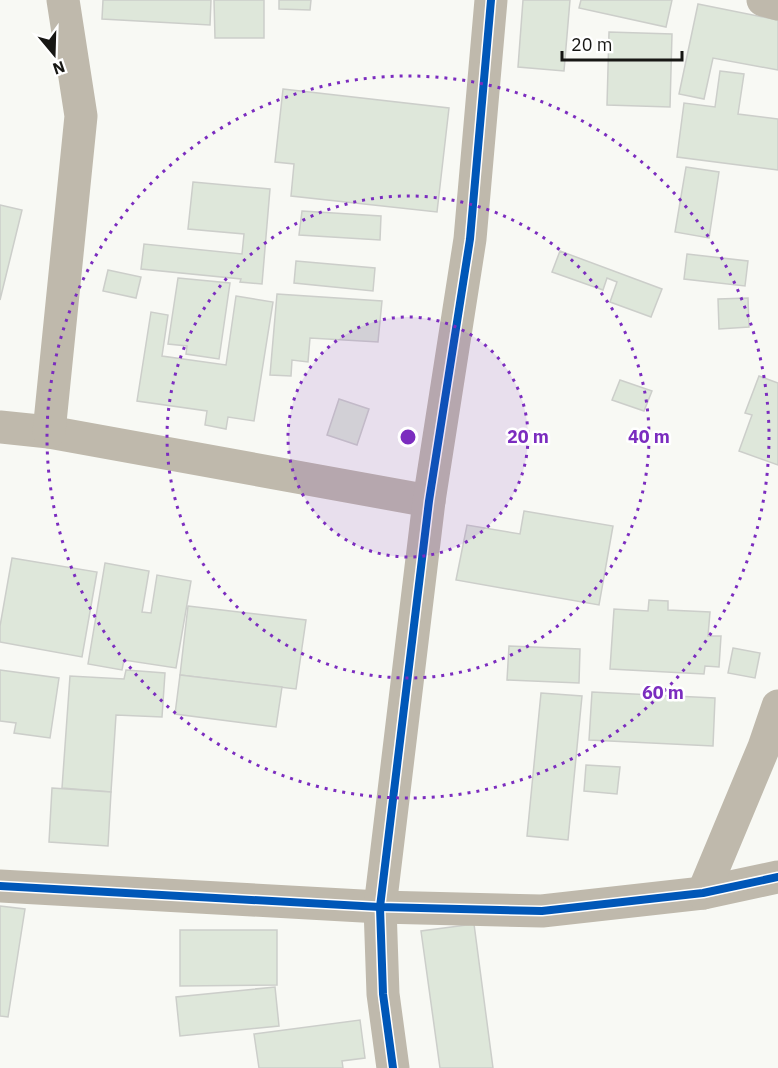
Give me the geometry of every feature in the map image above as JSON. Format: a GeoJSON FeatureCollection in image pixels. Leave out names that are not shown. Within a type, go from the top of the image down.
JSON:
{"type":"FeatureCollection","features":[{"type":"Feature","properties":{"kind":"street"},"geometry":{"type":"LineString","coordinates":[[49,432],[81,116],[63,0]]}},
{"type":"Feature","properties":{"kind":"street"},"geometry":{"type":"LineString","coordinates":[[393,1068],[383,994],[380,907],[429,501],[470,239],[491,0]]}},
{"type":"Feature","properties":{"kind":"street"},"geometry":{"type":"LineString","coordinates":[[763,0],[778,4]]}},
{"type":"Feature","properties":{"kind":"street"},"geometry":{"type":"LineString","coordinates":[[0,428],[49,432],[429,501]]}},
{"type":"Feature","properties":{"kind":"street"},"geometry":{"type":"LineString","coordinates":[[703,892],[764,747],[778,706]]}},
{"type":"Feature","properties":{"kind":"street"},"geometry":{"type":"LineString","coordinates":[[0,886],[380,907],[542,911],[703,892],[778,878]]}},
{"type":"Feature","properties":{"kind":"building"},"geometry":{"type":"Polygon","coordinates":[[[103,0],[211,0],[210,25],[102,19],[103,0]]]}},
{"type":"Feature","properties":{"kind":"building"},"geometry":{"type":"Polygon","coordinates":[[[214,0],[264,0],[264,38],[215,38],[214,0]]]}},
{"type":"Feature","properties":{"kind":"building"},"geometry":{"type":"Polygon","coordinates":[[[279,0],[311,0],[310,10],[279,9],[279,0]]]}},
{"type":"Feature","properties":{"kind":"building"},"geometry":{"type":"Polygon","coordinates":[[[523,0],[570,0],[564,71],[518,67],[523,0]]]}},
{"type":"Feature","properties":{"kind":"building"},"geometry":{"type":"Polygon","coordinates":[[[581,0],[672,0],[666,27],[579,8],[581,0]]]}},
{"type":"Feature","properties":{"kind":"building"},"geometry":{"type":"Polygon","coordinates":[[[698,4],[778,20],[778,70],[713,58],[704,99],[679,94],[698,4]]]}},
{"type":"Feature","properties":{"kind":"building"},"geometry":{"type":"Polygon","coordinates":[[[609,32],[672,34],[670,107],[607,105],[609,32]]]}},
{"type":"Feature","properties":{"kind":"building"},"geometry":{"type":"Polygon","coordinates":[[[720,71],[744,74],[738,114],[778,119],[778,170],[677,157],[684,103],[715,107],[720,71]]]}},
{"type":"Feature","properties":{"kind":"building"},"geometry":{"type":"Polygon","coordinates":[[[283,89],[449,108],[437,212],[291,196],[294,164],[275,162],[283,89]]]}},
{"type":"Feature","properties":{"kind":"building"},"geometry":{"type":"Polygon","coordinates":[[[686,167],[719,172],[709,238],[675,232],[686,167]]]}},
{"type":"Feature","properties":{"kind":"building"},"geometry":{"type":"Polygon","coordinates":[[[193,182],[270,189],[262,284],[240,282],[241,279],[141,269],[144,244],[242,254],[244,234],[188,229],[193,182]]]}},
{"type":"Feature","properties":{"kind":"building"},"geometry":{"type":"Polygon","coordinates":[[[0,205],[22,210],[0,300],[0,205]]]}},
{"type":"Feature","properties":{"kind":"building"},"geometry":{"type":"Polygon","coordinates":[[[302,211],[381,216],[380,240],[299,235],[302,211]]]}},
{"type":"Feature","properties":{"kind":"building"},"geometry":{"type":"Polygon","coordinates":[[[560,251],[662,289],[651,317],[610,302],[617,282],[607,278],[603,290],[552,272],[560,251]]]}},
{"type":"Feature","properties":{"kind":"building"},"geometry":{"type":"Polygon","coordinates":[[[687,254],[748,261],[745,286],[684,279],[687,254]]]}},
{"type":"Feature","properties":{"kind":"building"},"geometry":{"type":"Polygon","coordinates":[[[296,261],[375,268],[373,291],[294,283],[296,261]]]}},
{"type":"Feature","properties":{"kind":"building"},"geometry":{"type":"Polygon","coordinates":[[[108,270],[141,277],[136,298],[103,291],[108,270]]]}},
{"type":"Feature","properties":{"kind":"building"},"geometry":{"type":"Polygon","coordinates":[[[178,278],[230,283],[219,359],[186,354],[187,346],[168,344],[178,278]]]}},
{"type":"Feature","properties":{"kind":"building"},"geometry":{"type":"Polygon","coordinates":[[[277,294],[382,301],[378,342],[310,338],[308,362],[292,360],[291,376],[270,375],[277,294]]]}},
{"type":"Feature","properties":{"kind":"building"},"geometry":{"type":"Polygon","coordinates":[[[236,296],[273,302],[254,421],[228,417],[226,429],[205,425],[207,411],[137,401],[151,312],[168,315],[162,356],[226,365],[236,296]]]}},
{"type":"Feature","properties":{"kind":"building"},"geometry":{"type":"Polygon","coordinates":[[[748,298],[749,327],[719,329],[718,299],[748,298]]]}},
{"type":"Feature","properties":{"kind":"building"},"geometry":{"type":"Polygon","coordinates":[[[759,376],[778,383],[778,465],[739,451],[752,415],[745,413],[759,376]]]}},
{"type":"Feature","properties":{"kind":"building"},"geometry":{"type":"Polygon","coordinates":[[[620,380],[652,391],[644,411],[612,400],[620,380]]]}},
{"type":"Feature","properties":{"kind":"building"},"geometry":{"type":"Polygon","coordinates":[[[339,399],[369,409],[357,445],[327,435],[339,399]]]}},
{"type":"Feature","properties":{"kind":"building"},"geometry":{"type":"Polygon","coordinates":[[[524,511],[613,526],[599,605],[456,580],[467,525],[520,534],[524,511]]]}},
{"type":"Feature","properties":{"kind":"building"},"geometry":{"type":"Polygon","coordinates":[[[12,558],[97,572],[82,657],[0,642],[0,626],[12,558]]]}},
{"type":"Feature","properties":{"kind":"building"},"geometry":{"type":"Polygon","coordinates":[[[105,563],[149,571],[142,612],[151,613],[157,575],[191,581],[176,668],[124,660],[122,670],[88,664],[105,563]]]}},
{"type":"Feature","properties":{"kind":"building"},"geometry":{"type":"Polygon","coordinates":[[[649,600],[668,601],[668,610],[710,612],[708,636],[721,636],[719,667],[705,666],[704,674],[610,669],[614,609],[648,611],[649,600]]]}},
{"type":"Feature","properties":{"kind":"building"},"geometry":{"type":"Polygon","coordinates":[[[188,606],[306,620],[296,689],[180,675],[188,606]]]}},
{"type":"Feature","properties":{"kind":"building"},"geometry":{"type":"Polygon","coordinates":[[[509,646],[580,649],[579,683],[507,680],[509,646]]]}},
{"type":"Feature","properties":{"kind":"building"},"geometry":{"type":"Polygon","coordinates":[[[733,648],[760,653],[755,678],[728,673],[733,648]]]}},
{"type":"Feature","properties":{"kind":"building"},"geometry":{"type":"Polygon","coordinates":[[[0,670],[59,678],[50,738],[14,733],[16,723],[0,721],[0,670]]]}},
{"type":"Feature","properties":{"kind":"building"},"geometry":{"type":"Polygon","coordinates":[[[126,670],[165,673],[162,717],[116,715],[111,792],[62,788],[70,676],[124,679],[126,670]]]}},
{"type":"Feature","properties":{"kind":"building"},"geometry":{"type":"Polygon","coordinates":[[[180,675],[282,687],[276,727],[175,714],[180,675]]]}},
{"type":"Feature","properties":{"kind":"building"},"geometry":{"type":"Polygon","coordinates":[[[592,692],[715,698],[713,746],[589,740],[592,692]]]}},
{"type":"Feature","properties":{"kind":"building"},"geometry":{"type":"Polygon","coordinates":[[[541,693],[582,696],[568,840],[527,836],[541,693]]]}},
{"type":"Feature","properties":{"kind":"building"},"geometry":{"type":"Polygon","coordinates":[[[586,765],[620,767],[617,794],[584,791],[586,765]]]}},
{"type":"Feature","properties":{"kind":"building"},"geometry":{"type":"Polygon","coordinates":[[[52,788],[111,792],[108,846],[49,842],[52,788]]]}},
{"type":"Feature","properties":{"kind":"building"},"geometry":{"type":"Polygon","coordinates":[[[0,906],[25,909],[8,1017],[0,1016],[0,906]]]}},
{"type":"Feature","properties":{"kind":"building"},"geometry":{"type":"Polygon","coordinates":[[[474,924],[493,1068],[440,1068],[421,931],[474,924]]]}},
{"type":"Feature","properties":{"kind":"building"},"geometry":{"type":"Polygon","coordinates":[[[180,930],[277,930],[277,985],[180,986],[180,930]]]}},
{"type":"Feature","properties":{"kind":"building"},"geometry":{"type":"Polygon","coordinates":[[[275,987],[279,1026],[180,1036],[176,997],[275,987]]]}},
{"type":"Feature","properties":{"kind":"building"},"geometry":{"type":"Polygon","coordinates":[[[360,1020],[365,1058],[342,1061],[343,1068],[259,1068],[254,1034],[360,1020]]]}},
{"type":"Feature","properties":{"kind":"cycle path"},"geometry":{"type":"LineString","coordinates":[[393,1068],[383,994],[380,907],[429,501],[470,239],[491,0]]}},
{"type":"Feature","properties":{"kind":"cycle path"},"geometry":{"type":"LineString","coordinates":[[0,886],[380,907],[542,911],[703,893],[778,877]]}}]}
